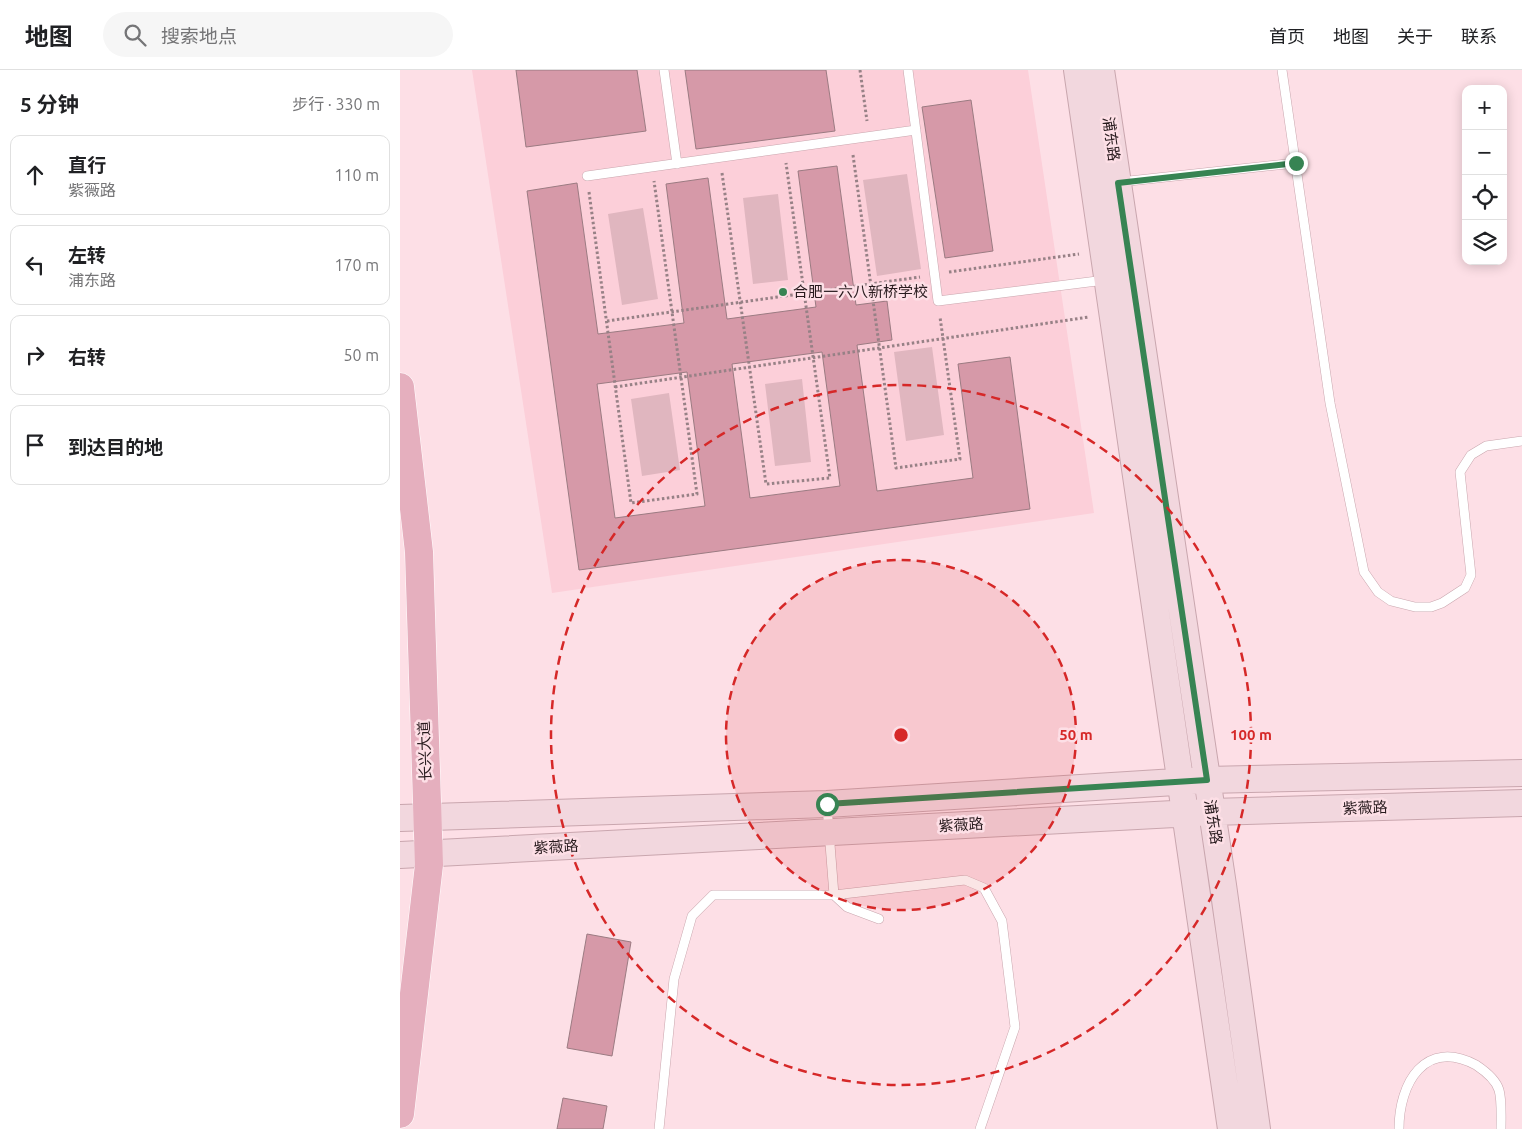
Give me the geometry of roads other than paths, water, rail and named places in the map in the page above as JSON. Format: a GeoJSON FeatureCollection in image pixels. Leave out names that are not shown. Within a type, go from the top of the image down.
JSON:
{"type":"FeatureCollection","features":[{"type":"Feature","properties":{"kind":"main road","name":"长兴大道"},"geometry":{"type":"LineString","coordinates":[[400,387],[419,552],[428,854],[400,1114]]}},
{"type":"Feature","properties":{"kind":"street","name":"浦东路"},"geometry":{"type":"LineString","coordinates":[[1077,70],[1113,314],[1194,781],[1212,812],[1257,1129]]}},
{"type":"Feature","properties":{"kind":"street","name":"浦东路"},"geometry":{"type":"LineString","coordinates":[[1101,70],[1118,183],[1194,781],[1186,813],[1231,1129]]}},
{"type":"Feature","properties":{"kind":"street","name":"紫薇路"},"geometry":{"type":"LineString","coordinates":[[400,818],[827,804],[1194,781],[1522,773]]}},
{"type":"Feature","properties":{"kind":"street","name":"紫薇路"},"geometry":{"type":"LineString","coordinates":[[400,855],[1186,813],[1522,803]]}},
{"type":"Feature","properties":{"kind":"lane"},"geometry":{"type":"LineString","coordinates":[[664,70],[677,164]]}},
{"type":"Feature","properties":{"kind":"lane"},"geometry":{"type":"LineString","coordinates":[[908,70],[938,301],[1108,280]]}},
{"type":"Feature","properties":{"kind":"lane"},"geometry":{"type":"LineString","coordinates":[[1282,70],[1330,403],[1364,572],[1378,592],[1391,602],[1415,607],[1431,607],[1442,603],[1465,588],[1471,574],[1460,472],[1470,455],[1486,446],[1522,441]]}},
{"type":"Feature","properties":{"kind":"lane"},"geometry":{"type":"LineString","coordinates":[[587,176],[916,130]]}},
{"type":"Feature","properties":{"kind":"lane"},"geometry":{"type":"LineString","coordinates":[[1118,183],[1296,163]]}},
{"type":"Feature","properties":{"kind":"lane"},"geometry":{"type":"LineString","coordinates":[[827,804],[834,895],[848,907],[879,919]]}},
{"type":"Feature","properties":{"kind":"lane"},"geometry":{"type":"LineString","coordinates":[[659,1129],[674,978],[692,916],[713,895],[834,895],[964,880],[984,888],[1002,921],[1015,1027],[980,1129]]}},
{"type":"Feature","properties":{"kind":"lane"},"geometry":{"type":"LineString","coordinates":[[1399,1129],[1399,1112],[1408,1082],[1430,1060],[1449,1056],[1472,1063],[1486,1071],[1499,1090],[1501,1129]]}},
{"type":"Feature","properties":{"kind":"place","name":"合肥一六八新桥学校"},"geometry":{"type":"Point","coordinates":[783,292]}}]}
